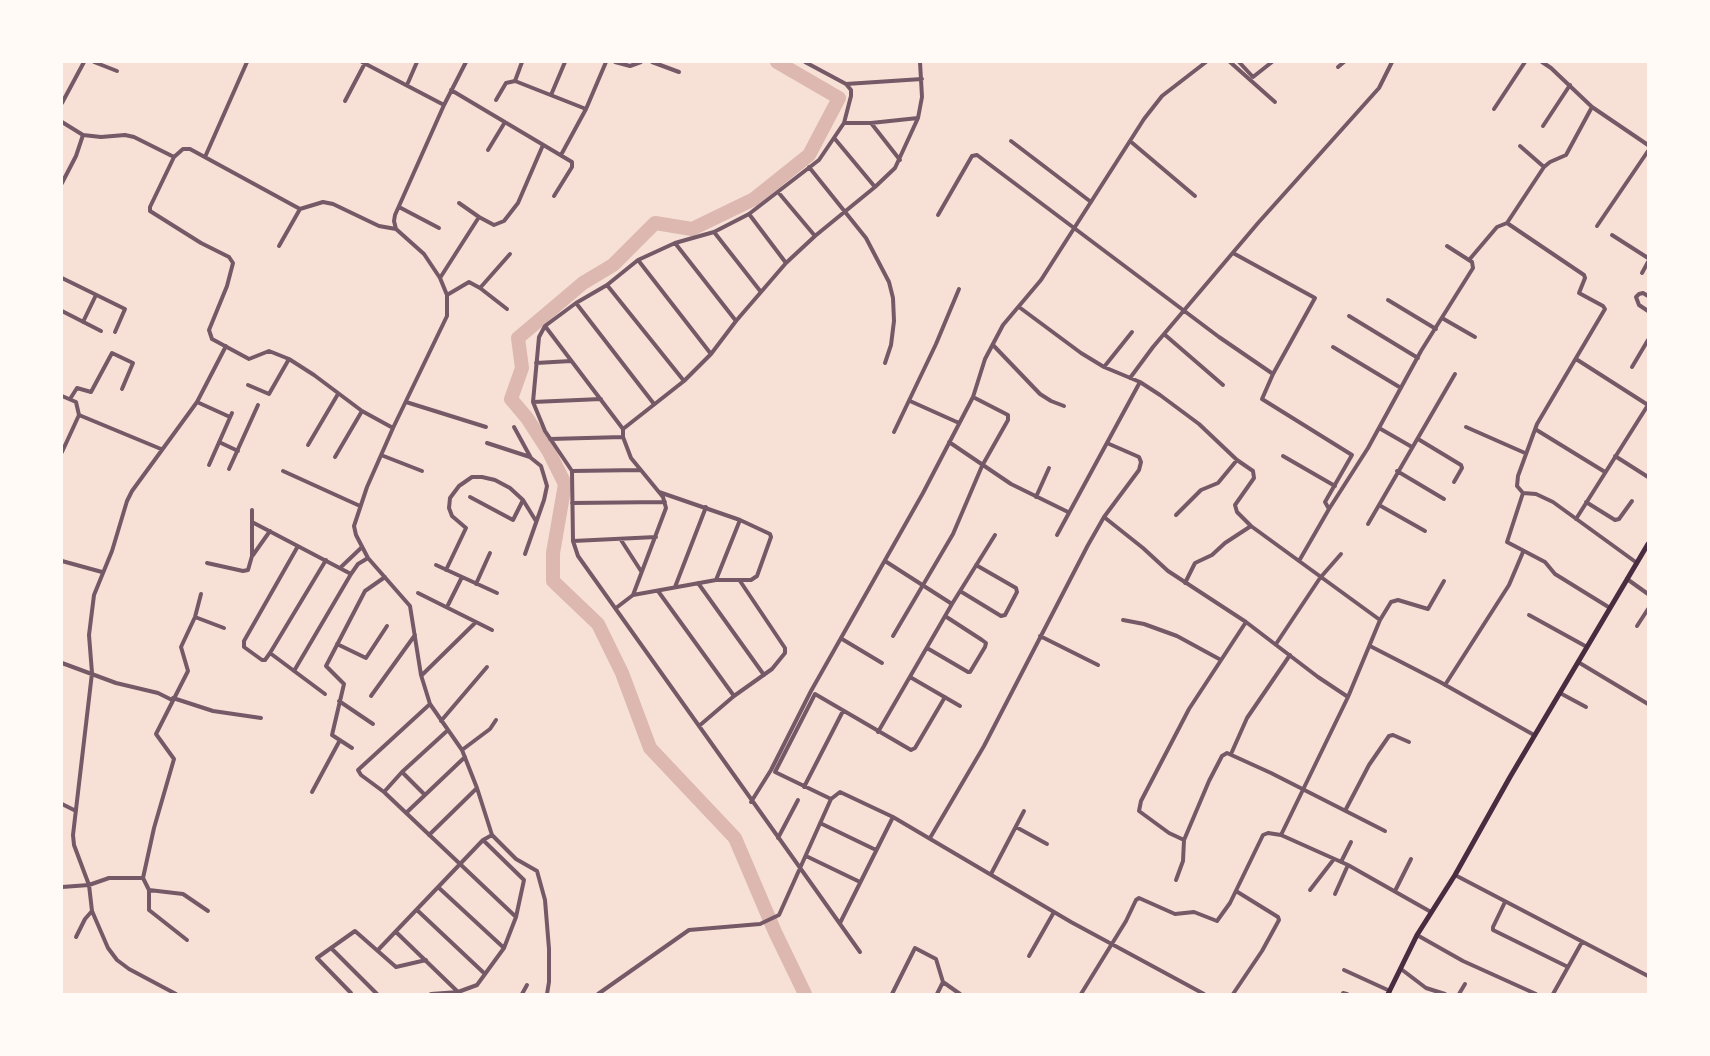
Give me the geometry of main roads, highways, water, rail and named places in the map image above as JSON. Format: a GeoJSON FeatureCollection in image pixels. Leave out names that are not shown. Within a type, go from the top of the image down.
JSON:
{"type":"FeatureCollection","features":[{"type":"Feature","properties":{"kind":"main road"},"geometry":{"type":"LineString","coordinates":[[1389,993],[1417,935],[1455,875],[1534,735],[1648,544]]}},
{"type":"Feature","properties":{"kind":"waterway"},"geometry":{"type":"LineString","coordinates":[[777,62],[839,98],[809,155],[754,199],[692,229],[655,223],[613,265],[583,283],[518,338],[522,368],[511,399],[527,418],[549,452],[565,484],[553,553],[553,581],[598,624],[622,673],[650,748],[735,838],[775,932],[805,994]]}}]}
